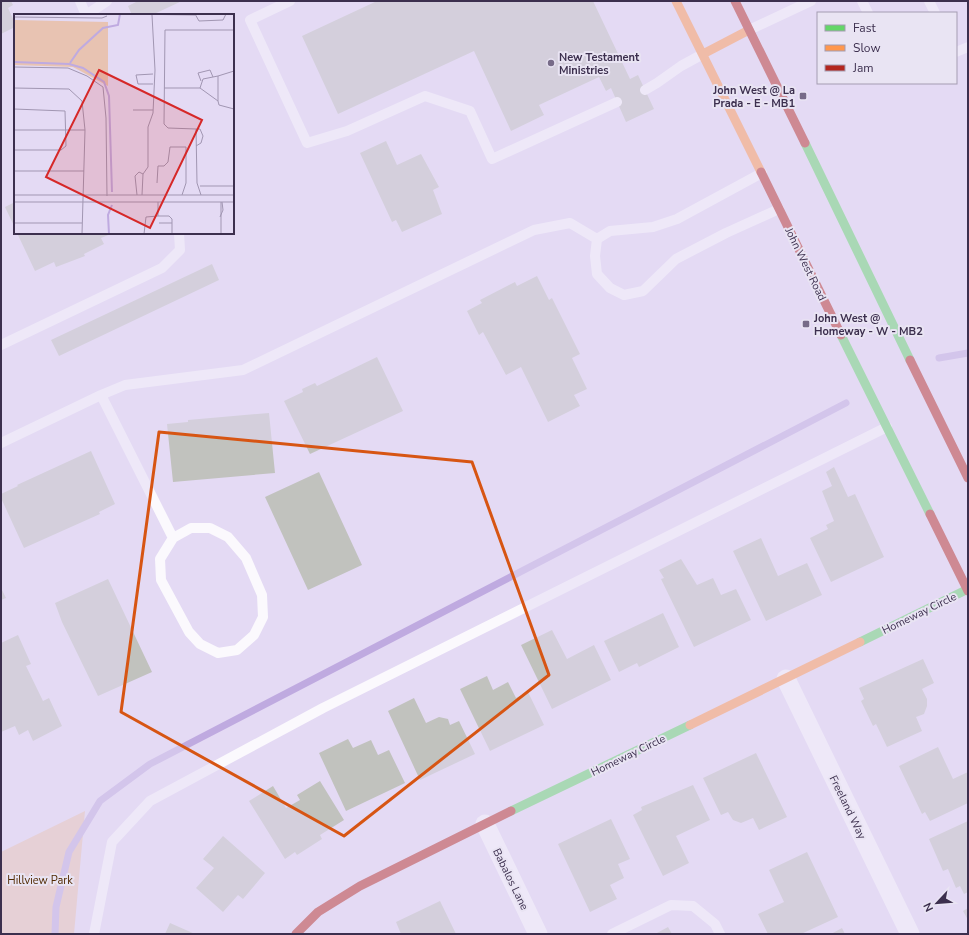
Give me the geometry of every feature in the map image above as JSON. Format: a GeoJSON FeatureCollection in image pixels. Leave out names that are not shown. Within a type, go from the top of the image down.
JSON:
{"type":"FeatureCollection","features":[{"type":"Feature","properties":{"kind":"main road","name":"John West Road"},"geometry":{"type":"LineString","coordinates":[[676,1],[968,590]]}},
{"type":"Feature","properties":{"kind":"main road"},"geometry":{"type":"LineString","coordinates":[[735,1],[968,478]]}},
{"type":"Feature","properties":{"kind":"main road"},"geometry":{"type":"LineString","coordinates":[[703,54],[749,30]]}},
{"type":"Feature","properties":{"kind":"main road","name":"Homeway Circle"},"geometry":{"type":"LineString","coordinates":[[296,934],[318,912],[360,886],[485,824],[786,680],[968,590]]}},
{"type":"Feature","properties":{"kind":"street","name":"Freeland Way"},"geometry":{"type":"LineString","coordinates":[[786,680],[910,934]]}},
{"type":"Feature","properties":{"kind":"street","name":"Babalos Lane"},"geometry":{"type":"LineString","coordinates":[[485,824],[538,934]]}},
{"type":"Feature","properties":{"kind":"lane"},"geometry":{"type":"LineString","coordinates":[[80,1],[86,14]]}},
{"type":"Feature","properties":{"kind":"lane"},"geometry":{"type":"LineString","coordinates":[[88,14],[107,1]]}},
{"type":"Feature","properties":{"kind":"lane"},"geometry":{"type":"LineString","coordinates":[[290,1],[250,20],[307,143],[347,131],[425,96],[470,111],[492,159],[617,102]]}},
{"type":"Feature","properties":{"kind":"lane"},"geometry":{"type":"LineString","coordinates":[[749,30],[811,1]]}},
{"type":"Feature","properties":{"kind":"lane"},"geometry":{"type":"LineString","coordinates":[[862,1],[868,12]]}},
{"type":"Feature","properties":{"kind":"lane"},"geometry":{"type":"LineString","coordinates":[[929,1],[934,12]]}},
{"type":"Feature","properties":{"kind":"lane"},"geometry":{"type":"LineString","coordinates":[[957,52],[968,47]]}},
{"type":"Feature","properties":{"kind":"lane"},"geometry":{"type":"LineString","coordinates":[[645,90],[657,84],[681,66],[703,54]]}},
{"type":"Feature","properties":{"kind":"lane"},"geometry":{"type":"LineString","coordinates":[[597,239],[610,231],[653,227],[677,219],[762,173]]}},
{"type":"Feature","properties":{"kind":"lane"},"geometry":{"type":"LineString","coordinates":[[597,239],[595,256],[597,274],[610,288],[624,295],[643,291],[676,259],[726,233],[779,209]]}},
{"type":"Feature","properties":{"kind":"lane"},"geometry":{"type":"LineString","coordinates":[[1,443],[125,385],[243,370],[534,230],[570,223],[597,239]]}},
{"type":"Feature","properties":{"kind":"lane"},"geometry":{"type":"LineString","coordinates":[[1,345],[162,268],[180,250],[179,234]]}},
{"type":"Feature","properties":{"kind":"lane"},"geometry":{"type":"LineString","coordinates":[[101,395],[173,538]]}},
{"type":"Feature","properties":{"kind":"lane"},"geometry":{"type":"LineString","coordinates":[[94,934],[112,842],[150,801],[323,708],[887,427]]}},
{"type":"Feature","properties":{"kind":"lane"},"geometry":{"type":"LineString","coordinates":[[191,528],[210,528],[228,537],[246,558],[262,595],[263,617],[254,635],[237,650],[218,653],[200,644],[189,632],[161,580],[160,559],[173,538],[191,528]]}},
{"type":"Feature","properties":{"kind":"lane"},"geometry":{"type":"LineString","coordinates":[[612,934],[671,905],[693,906],[715,924],[720,934]]}},
{"type":"Feature","properties":{"kind":"highlighted area"},"geometry":{"type":"Polygon","coordinates":[[[159,432],[472,462],[549,675],[344,836],[121,712],[159,432]]]}},
{"type":"Feature","properties":{"kind":"green space","name":"Hillview Park"},"geometry":{"type":"Polygon","coordinates":[[[85,811],[74,934],[1,934],[1,852],[85,811]]]}},
{"type":"Feature","properties":{"kind":"building"},"geometry":{"type":"Polygon","coordinates":[[[1,1],[11,1],[13,5],[8,8],[14,21],[14,28],[1,34],[1,1]]]}},
{"type":"Feature","properties":{"kind":"building"},"geometry":{"type":"Polygon","coordinates":[[[138,1],[182,1],[154,14],[132,14],[128,6],[138,1]]]}},
{"type":"Feature","properties":{"kind":"building","name":"New Testament Ministries"},"geometry":{"type":"Polygon","coordinates":[[[377,1],[593,1],[630,79],[638,75],[654,109],[626,122],[611,88],[606,91],[599,77],[539,105],[544,115],[511,131],[474,51],[338,114],[302,36],[377,1]]]}},
{"type":"Feature","properties":{"kind":"building"},"geometry":{"type":"Polygon","coordinates":[[[386,141],[397,165],[421,154],[439,187],[433,190],[442,214],[402,232],[396,220],[392,222],[360,153],[386,141]]]}},
{"type":"Feature","properties":{"kind":"building"},"geometry":{"type":"Polygon","coordinates":[[[14,202],[14,226],[5,207],[14,202]]]}},
{"type":"Feature","properties":{"kind":"building"},"geometry":{"type":"Polygon","coordinates":[[[17,234],[111,234],[101,238],[104,244],[84,254],[85,256],[56,267],[54,262],[35,271],[17,234]]]}},
{"type":"Feature","properties":{"kind":"building"},"geometry":{"type":"Polygon","coordinates":[[[212,264],[219,280],[59,356],[51,340],[212,264]]]}},
{"type":"Feature","properties":{"kind":"building"},"geometry":{"type":"Polygon","coordinates":[[[537,276],[549,300],[552,298],[580,354],[572,358],[587,389],[574,395],[580,406],[548,422],[521,367],[506,375],[483,332],[479,335],[467,311],[482,303],[480,300],[515,282],[517,286],[537,276]]]}},
{"type":"Feature","properties":{"kind":"building"},"geometry":{"type":"Polygon","coordinates":[[[377,357],[403,411],[310,454],[284,401],[303,392],[302,389],[315,383],[317,386],[377,357]]]}},
{"type":"Feature","properties":{"kind":"building"},"geometry":{"type":"Polygon","coordinates":[[[269,413],[275,473],[173,482],[167,424],[188,422],[188,420],[269,413]]]}},
{"type":"Feature","properties":{"kind":"building"},"geometry":{"type":"Polygon","coordinates":[[[91,451],[115,504],[99,512],[100,514],[24,548],[1,498],[1,494],[18,486],[17,485],[91,451]]]}},
{"type":"Feature","properties":{"kind":"building"},"geometry":{"type":"Polygon","coordinates":[[[834,467],[848,497],[855,494],[884,557],[831,582],[810,538],[828,529],[826,525],[834,521],[822,491],[832,486],[826,472],[834,467]]]}},
{"type":"Feature","properties":{"kind":"building"},"geometry":{"type":"Polygon","coordinates":[[[319,472],[362,565],[308,590],[265,497],[319,472]]]}},
{"type":"Feature","properties":{"kind":"building"},"geometry":{"type":"Polygon","coordinates":[[[761,538],[778,576],[807,563],[822,595],[766,621],[733,551],[761,538]]]}},
{"type":"Feature","properties":{"kind":"building"},"geometry":{"type":"Polygon","coordinates":[[[681,559],[697,585],[713,578],[721,595],[736,589],[751,620],[694,647],[661,579],[664,578],[659,570],[681,559]]]}},
{"type":"Feature","properties":{"kind":"building"},"geometry":{"type":"Polygon","coordinates":[[[108,579],[152,672],[98,696],[62,622],[55,603],[108,579]]]}},
{"type":"Feature","properties":{"kind":"building"},"geometry":{"type":"Polygon","coordinates":[[[1,588],[6,598],[1,600],[1,588]]]}},
{"type":"Feature","properties":{"kind":"building"},"geometry":{"type":"Polygon","coordinates":[[[663,613],[679,647],[639,667],[637,663],[619,672],[604,641],[663,613]]]}},
{"type":"Feature","properties":{"kind":"building"},"geometry":{"type":"Polygon","coordinates":[[[552,630],[567,659],[594,645],[611,680],[552,709],[521,645],[552,630]]]}},
{"type":"Feature","properties":{"kind":"building"},"geometry":{"type":"Polygon","coordinates":[[[18,635],[31,664],[26,666],[43,701],[49,698],[62,726],[33,741],[28,730],[19,735],[15,726],[1,732],[1,643],[18,635]]]}},
{"type":"Feature","properties":{"kind":"building"},"geometry":{"type":"Polygon","coordinates":[[[923,659],[934,683],[922,689],[927,699],[927,706],[924,714],[916,717],[922,731],[887,747],[876,724],[873,726],[861,701],[864,699],[859,688],[923,659]]]}},
{"type":"Feature","properties":{"kind":"building"},"geometry":{"type":"Polygon","coordinates":[[[487,676],[493,690],[508,682],[516,698],[528,692],[544,725],[490,751],[460,689],[487,676]]]}},
{"type":"Feature","properties":{"kind":"building"},"geometry":{"type":"Polygon","coordinates":[[[414,698],[426,723],[439,717],[448,719],[450,725],[459,721],[475,754],[420,780],[388,711],[414,698]]]}},
{"type":"Feature","properties":{"kind":"building"},"geometry":{"type":"Polygon","coordinates":[[[348,739],[353,748],[371,740],[378,755],[389,750],[405,783],[346,811],[319,753],[348,739]]]}},
{"type":"Feature","properties":{"kind":"building"},"geometry":{"type":"Polygon","coordinates":[[[938,747],[953,779],[968,772],[968,803],[930,821],[925,812],[922,814],[899,766],[938,747]]]}},
{"type":"Feature","properties":{"kind":"building"},"geometry":{"type":"Polygon","coordinates":[[[756,753],[787,817],[759,830],[753,818],[741,823],[733,820],[728,812],[721,815],[703,778],[756,753]]]}},
{"type":"Feature","properties":{"kind":"building"},"geometry":{"type":"Polygon","coordinates":[[[320,781],[344,820],[320,835],[322,839],[297,855],[295,852],[285,859],[249,801],[273,786],[286,808],[300,800],[297,795],[320,781]]]}},
{"type":"Feature","properties":{"kind":"building"},"geometry":{"type":"Polygon","coordinates":[[[693,785],[710,820],[676,836],[689,863],[663,876],[633,815],[642,810],[641,807],[693,785]]]}},
{"type":"Feature","properties":{"kind":"building"},"geometry":{"type":"Polygon","coordinates":[[[611,819],[630,859],[618,864],[624,878],[610,885],[617,899],[590,912],[558,844],[611,819]]]}},
{"type":"Feature","properties":{"kind":"building"},"geometry":{"type":"Polygon","coordinates":[[[968,821],[968,892],[964,894],[960,886],[956,888],[948,869],[943,871],[929,839],[968,821]]]}},
{"type":"Feature","properties":{"kind":"building"},"geometry":{"type":"Polygon","coordinates":[[[223,836],[265,873],[243,899],[238,895],[223,912],[196,888],[214,868],[203,859],[223,836]]]}},
{"type":"Feature","properties":{"kind":"building"},"geometry":{"type":"Polygon","coordinates":[[[807,852],[838,917],[801,934],[768,934],[758,914],[784,902],[769,870],[807,852]]]}},
{"type":"Feature","properties":{"kind":"building"},"geometry":{"type":"Polygon","coordinates":[[[440,901],[456,934],[401,934],[396,922],[440,901]]]}},
{"type":"Feature","properties":{"kind":"building"},"geometry":{"type":"Polygon","coordinates":[[[968,908],[968,920],[963,911],[968,908]]]}},
{"type":"Feature","properties":{"kind":"building"},"geometry":{"type":"Polygon","coordinates":[[[170,923],[195,934],[165,934],[170,923]]]}},
{"type":"Feature","properties":{"kind":"building"},"geometry":{"type":"Polygon","coordinates":[[[668,927],[672,934],[655,934],[668,927]]]}},
{"type":"Feature","properties":{"kind":"building"},"geometry":{"type":"Polygon","coordinates":[[[842,928],[845,934],[831,934],[842,928]]]}},
{"type":"Feature","properties":{"kind":"waterway"},"geometry":{"type":"LineString","coordinates":[[939,358],[968,353]]}},
{"type":"Feature","properties":{"kind":"waterway"},"geometry":{"type":"LineString","coordinates":[[55,934],[56,907],[69,852],[100,801],[150,764],[846,403]]}},
{"type":"Feature","properties":{"kind":"traffic: fast"},"geometry":{"type":"LineString","coordinates":[[805,143],[910,360]]}},
{"type":"Feature","properties":{"kind":"traffic: fast"},"geometry":{"type":"LineString","coordinates":[[841,335],[930,514]]}},
{"type":"Feature","properties":{"kind":"traffic: fast"},"geometry":{"type":"LineString","coordinates":[[860,642],[968,589]]}},
{"type":"Feature","properties":{"kind":"traffic: fast"},"geometry":{"type":"LineString","coordinates":[[511,811],[690,725]]}},
{"type":"Feature","properties":{"kind":"traffic: slow"},"geometry":{"type":"LineString","coordinates":[[676,1],[761,172]]}},
{"type":"Feature","properties":{"kind":"traffic: slow"},"geometry":{"type":"LineString","coordinates":[[703,54],[749,30]]}},
{"type":"Feature","properties":{"kind":"traffic: slow"},"geometry":{"type":"LineString","coordinates":[[690,725],[860,642]]}},
{"type":"Feature","properties":{"kind":"traffic: jam"},"geometry":{"type":"LineString","coordinates":[[735,1],[805,143]]}},
{"type":"Feature","properties":{"kind":"traffic: jam"},"geometry":{"type":"LineString","coordinates":[[761,172],[841,335]]}},
{"type":"Feature","properties":{"kind":"traffic: jam"},"geometry":{"type":"LineString","coordinates":[[910,360],[968,478]]}},
{"type":"Feature","properties":{"kind":"traffic: jam"},"geometry":{"type":"LineString","coordinates":[[930,514],[968,591]]}},
{"type":"Feature","properties":{"kind":"traffic: jam"},"geometry":{"type":"LineString","coordinates":[[296,934],[318,912],[360,886],[511,811]]}},
{"type":"Feature","properties":{"kind":"place","name":"New Testament Ministries"},"geometry":{"type":"Point","coordinates":[551,63]}},
{"type":"Feature","properties":{"kind":"place","name":"John West @ La Prada - E - MB1"},"geometry":{"type":"Point","coordinates":[803,96]}},
{"type":"Feature","properties":{"kind":"place","name":"John West @ Homeway - W - MB2"},"geometry":{"type":"Point","coordinates":[806,324]}}]}
